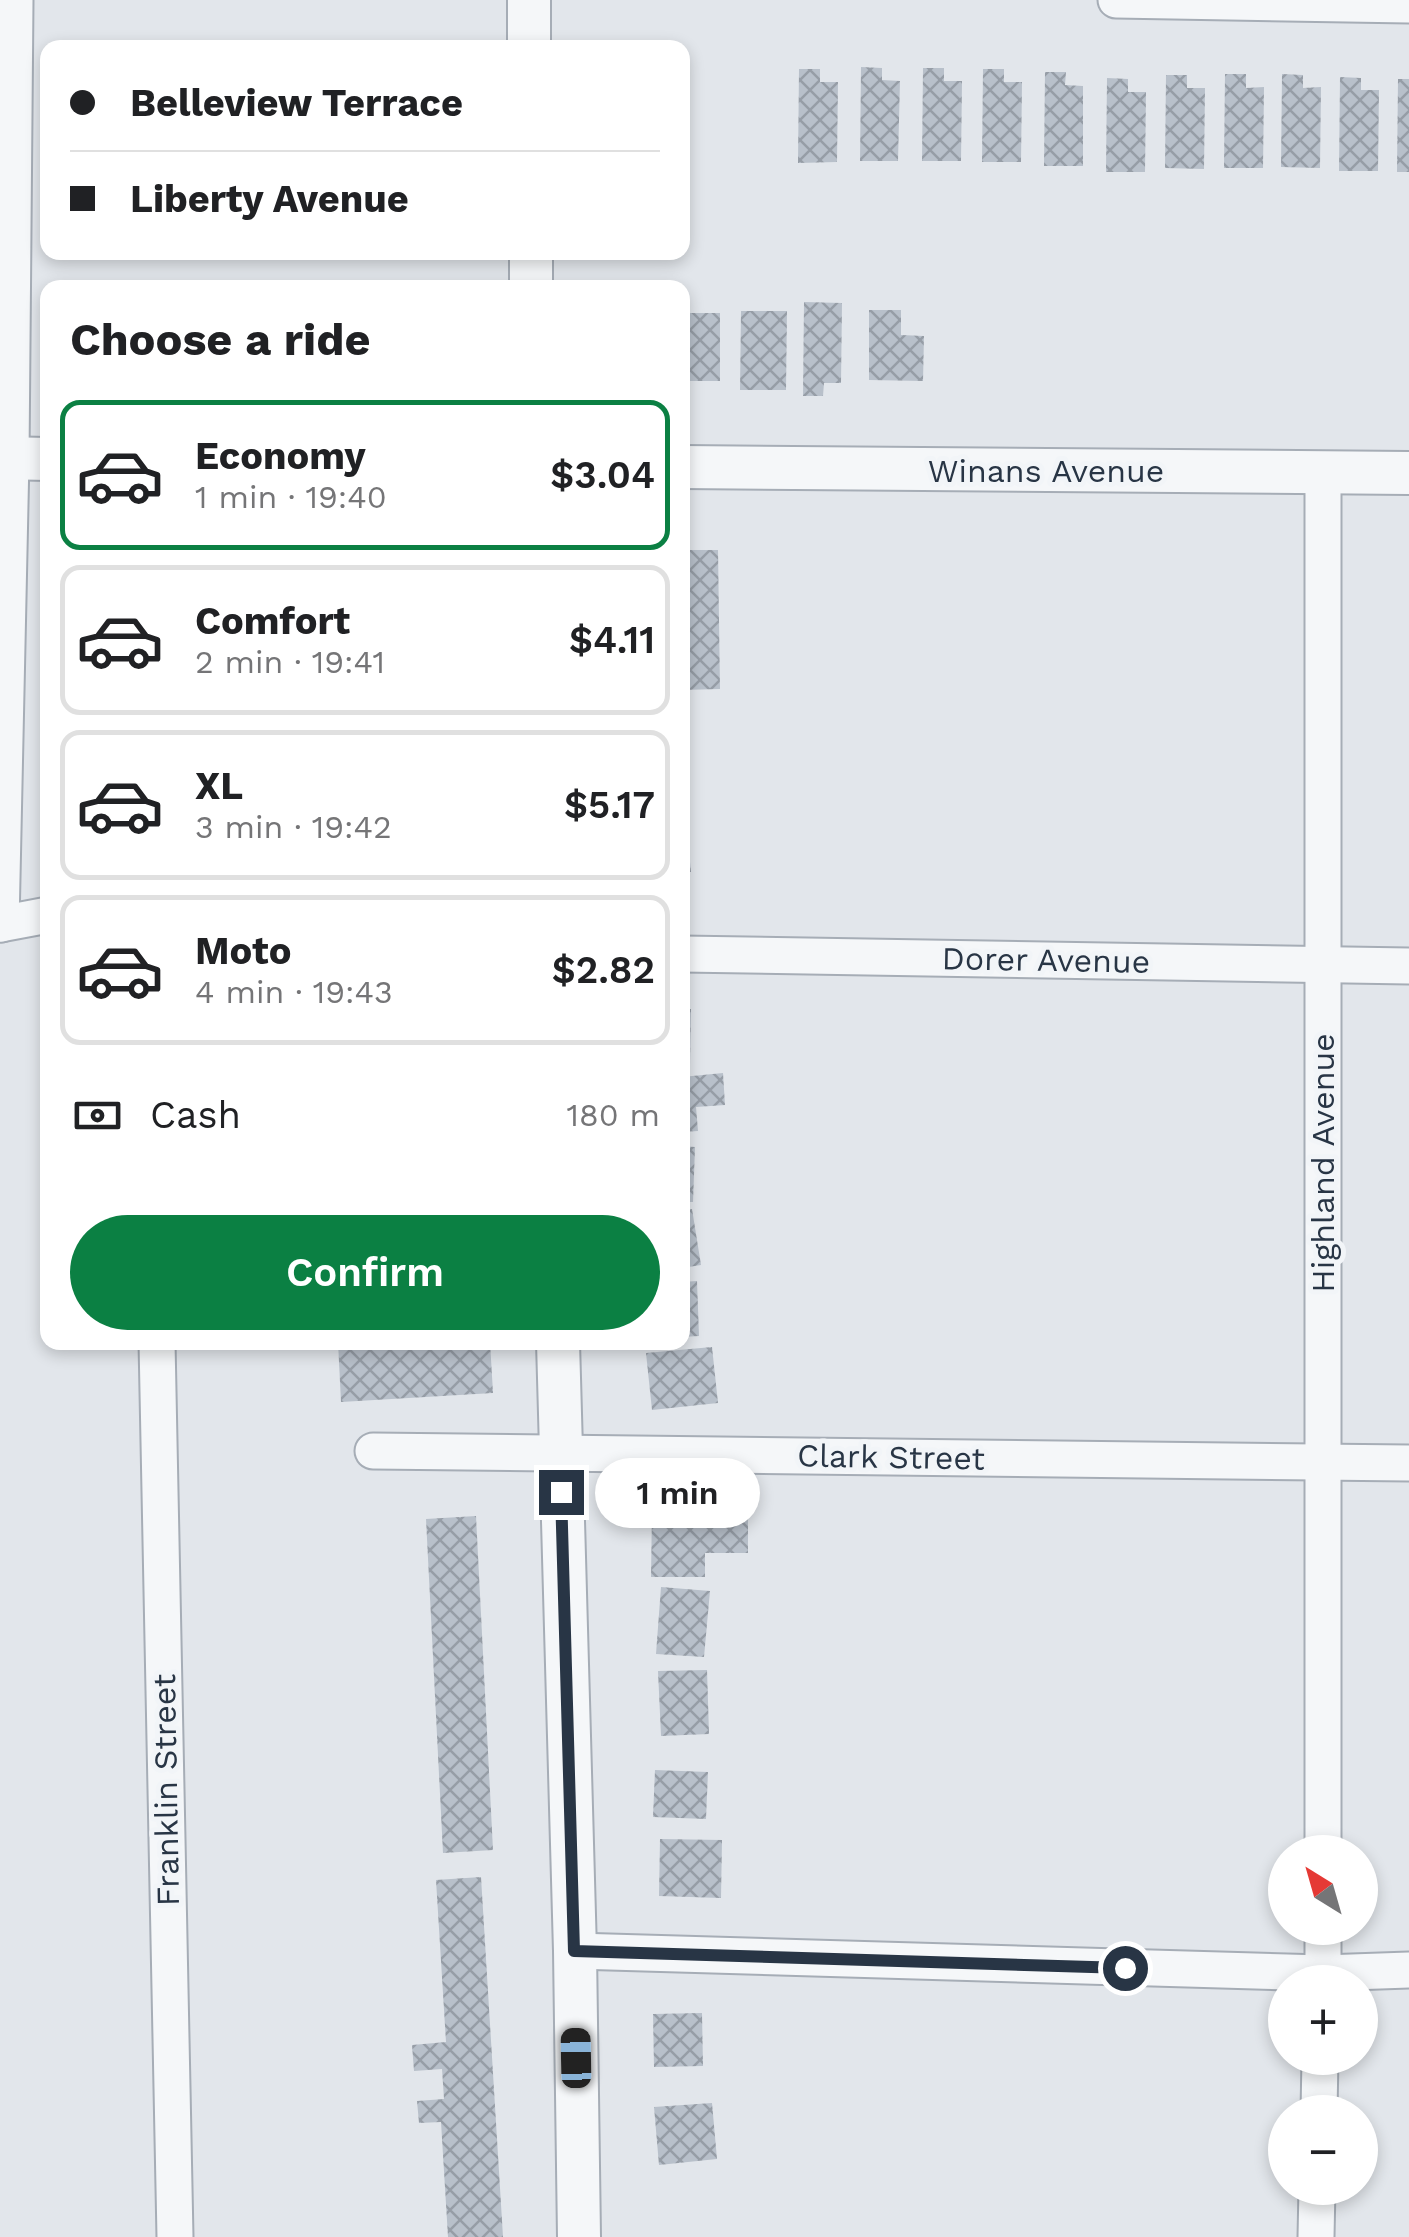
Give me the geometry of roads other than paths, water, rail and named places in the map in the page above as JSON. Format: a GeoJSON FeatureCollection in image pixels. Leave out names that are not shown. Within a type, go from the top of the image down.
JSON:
{"type":"FeatureCollection","features":[{"type":"Feature","properties":{"kind":"street"},"geometry":{"type":"LineString","coordinates":[[15,0],[20,458],[1,924],[40,917]]}},
{"type":"Feature","properties":{"kind":"street"},"geometry":{"type":"LineString","coordinates":[[529,0],[529,40]]}},
{"type":"Feature","properties":{"kind":"street"},"geometry":{"type":"LineString","coordinates":[[1116,0],[1409,5]]}},
{"type":"Feature","properties":{"kind":"street","name":"Winans Avenue"},"geometry":{"type":"LineString","coordinates":[[690,467],[1409,473]]}},
{"type":"Feature","properties":{"kind":"street","name":"Highland Avenue"},"geometry":{"type":"LineString","coordinates":[[1323,472],[1323,1835]]}},
{"type":"Feature","properties":{"kind":"street","name":"Dorer Avenue"},"geometry":{"type":"LineString","coordinates":[[690,954],[1409,966]]}},
{"type":"Feature","properties":{"kind":"street","name":"Franklin Street"},"geometry":{"type":"LineString","coordinates":[[157,1350],[175,2237]]}},
{"type":"Feature","properties":{"kind":"street"},"geometry":{"type":"LineString","coordinates":[[558,1350],[579,2237]]}},
{"type":"Feature","properties":{"kind":"street","name":"Clark Street"},"geometry":{"type":"LineString","coordinates":[[372,1451],[1409,1463]]}},
{"type":"Feature","properties":{"kind":"street"},"geometry":{"type":"LineString","coordinates":[[574,1951],[1268,1976]]}},
{"type":"Feature","properties":{"kind":"street"},"geometry":{"type":"LineString","coordinates":[[1378,1973],[1409,1970]]}},
{"type":"Feature","properties":{"kind":"street"},"geometry":{"type":"LineString","coordinates":[[1316,2237],[1317,2205]]}}]}
